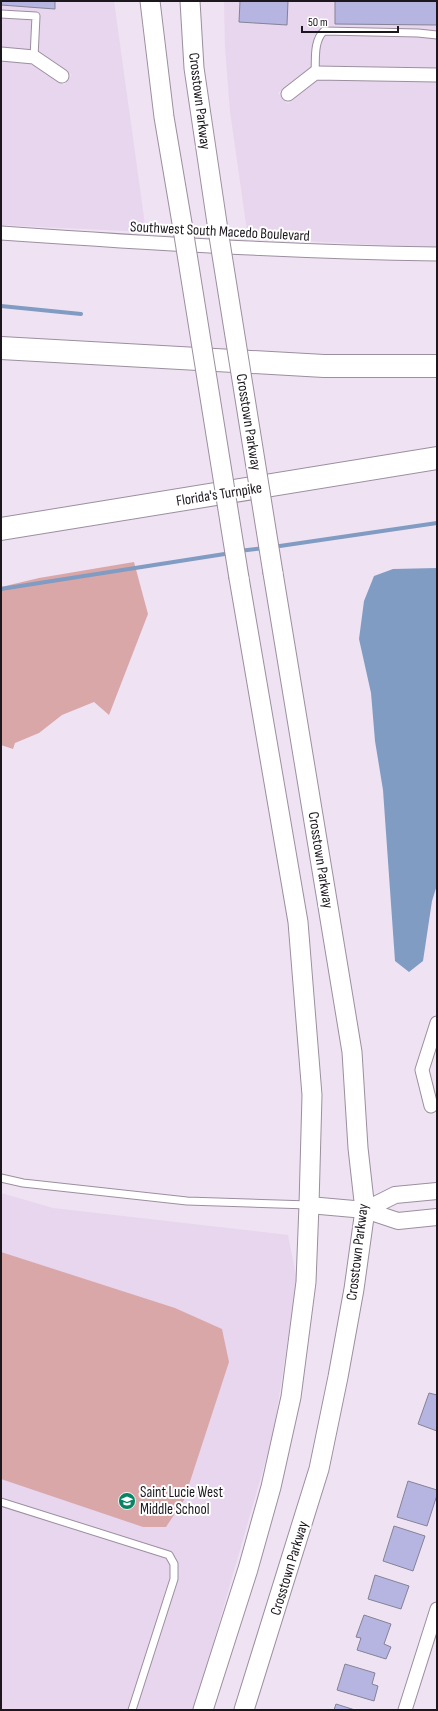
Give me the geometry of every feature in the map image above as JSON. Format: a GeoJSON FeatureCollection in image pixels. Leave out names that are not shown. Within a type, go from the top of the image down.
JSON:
{"type":"FeatureCollection","features":[{"type":"Feature","properties":{"kind":"highway"},"geometry":{"type":"LineString","coordinates":[[1,348],[324,366],[437,366]]}},
{"type":"Feature","properties":{"kind":"highway","name":"Florida's Turnpike"},"geometry":{"type":"LineString","coordinates":[[1,529],[437,458]]}},
{"type":"Feature","properties":{"kind":"main road"},"geometry":{"type":"LineString","coordinates":[[150,1],[164,117],[239,578],[298,922],[312,1095],[306,1282],[290,1397],[269,1495],[248,1569],[203,1710]]}},
{"type":"Feature","properties":{"kind":"main road","name":"Crosstown Parkway"},"geometry":{"type":"LineString","coordinates":[[190,1],[194,68],[218,230],[352,1052],[358,1148],[365,1210],[353,1296],[319,1470],[244,1710]]}},
{"type":"Feature","properties":{"kind":"street"},"geometry":{"type":"LineString","coordinates":[[1,54],[34,57],[62,76]]}},
{"type":"Feature","properties":{"kind":"street"},"geometry":{"type":"LineString","coordinates":[[288,94],[315,73],[437,75]]}},
{"type":"Feature","properties":{"kind":"street","name":"Southwest South Macedo Boulevard"},"geometry":{"type":"LineString","coordinates":[[1,233],[144,243],[324,252],[437,254]]}},
{"type":"Feature","properties":{"kind":"street"},"geometry":{"type":"LineString","coordinates":[[430,1106],[422,1070],[437,1023]]}},
{"type":"Feature","properties":{"kind":"street"},"geometry":{"type":"LineString","coordinates":[[365,1210],[395,1196],[437,1191]]}},
{"type":"Feature","properties":{"kind":"street"},"geometry":{"type":"LineString","coordinates":[[309,1205],[365,1210],[398,1221],[437,1217]]}},
{"type":"Feature","properties":{"kind":"street"},"geometry":{"type":"LineString","coordinates":[[406,1710],[437,1609]]}},
{"type":"Feature","properties":{"kind":"lane"},"geometry":{"type":"LineString","coordinates":[[1,14],[36,16],[34,57]]}},
{"type":"Feature","properties":{"kind":"lane"},"geometry":{"type":"LineString","coordinates":[[315,73],[319,36],[324,31],[437,35]]}},
{"type":"Feature","properties":{"kind":"lane"},"geometry":{"type":"LineString","coordinates":[[1,1178],[23,1183],[187,1201],[309,1205]]}},
{"type":"Feature","properties":{"kind":"lane"},"geometry":{"type":"LineString","coordinates":[[1,1502],[169,1555],[174,1564],[174,1579],[132,1710]]}},
{"type":"Feature","properties":{"kind":"shaded area"},"geometry":{"type":"Polygon","coordinates":[[[1,1],[114,1],[146,232],[1,225],[1,61],[32,63],[64,85],[72,75],[38,52],[1,47],[1,1]]]}},
{"type":"Feature","properties":{"kind":"shaded area"},"geometry":{"type":"Polygon","coordinates":[[[224,1],[437,1],[437,68],[315,66],[310,68],[278,93],[288,104],[318,80],[437,82],[437,248],[248,238],[230,111],[225,47],[224,1]]]}},
{"type":"Feature","properties":{"kind":"shaded area"},"geometry":{"type":"Polygon","coordinates":[[[134,562],[148,614],[109,715],[94,702],[62,715],[39,733],[15,743],[13,749],[1,745],[1,587],[39,578],[134,562]]]}},
{"type":"Feature","properties":{"kind":"shaded area","name":"Saint Lucie West Middle School"},"geometry":{"type":"Polygon","coordinates":[[[1,1193],[53,1208],[288,1235],[297,1281],[273,1435],[194,1710],[1,1710],[1,1193]]]}},
{"type":"Feature","properties":{"kind":"shaded area"},"geometry":{"type":"Polygon","coordinates":[[[1,1252],[175,1308],[222,1329],[229,1362],[184,1500],[166,1527],[143,1527],[1,1479],[1,1252]]]}},
{"type":"Feature","properties":{"kind":"water"},"geometry":{"type":"Polygon","coordinates":[[[437,568],[437,885],[432,901],[423,961],[409,972],[395,961],[383,790],[375,741],[371,693],[359,639],[364,601],[374,576],[393,569],[437,568]]]}},
{"type":"Feature","properties":{"kind":"building"},"geometry":{"type":"Polygon","coordinates":[[[1,1],[55,1],[55,9],[1,5],[1,1]]]}},
{"type":"Feature","properties":{"kind":"building"},"geometry":{"type":"Polygon","coordinates":[[[240,1],[288,1],[287,25],[239,22],[240,1]]]}},
{"type":"Feature","properties":{"kind":"building"},"geometry":{"type":"Polygon","coordinates":[[[335,1],[437,1],[437,25],[335,24],[335,1]]]}},
{"type":"Feature","properties":{"kind":"building"},"geometry":{"type":"Polygon","coordinates":[[[429,1393],[437,1395],[437,1431],[418,1424],[429,1393]]]}},
{"type":"Feature","properties":{"kind":"building"},"geometry":{"type":"Polygon","coordinates":[[[408,1481],[437,1490],[437,1495],[427,1526],[397,1517],[408,1481]]]}},
{"type":"Feature","properties":{"kind":"building"},"geometry":{"type":"Polygon","coordinates":[[[394,1526],[425,1536],[413,1571],[383,1561],[394,1526]]]}},
{"type":"Feature","properties":{"kind":"building"},"geometry":{"type":"Polygon","coordinates":[[[375,1575],[409,1586],[401,1609],[368,1599],[375,1575]]]}},
{"type":"Feature","properties":{"kind":"building"},"geometry":{"type":"Polygon","coordinates":[[[364,1615],[391,1624],[384,1644],[391,1647],[386,1659],[357,1650],[361,1638],[356,1637],[364,1615]]]}},
{"type":"Feature","properties":{"kind":"building"},"geometry":{"type":"Polygon","coordinates":[[[345,1664],[375,1673],[372,1684],[378,1686],[374,1701],[337,1690],[345,1664]]]}},
{"type":"Feature","properties":{"kind":"building"},"geometry":{"type":"Polygon","coordinates":[[[336,1704],[355,1710],[334,1710],[336,1704]]]}},
{"type":"Feature","properties":{"kind":"waterway"},"geometry":{"type":"LineString","coordinates":[[1,306],[81,314]]}},
{"type":"Feature","properties":{"kind":"waterway"},"geometry":{"type":"LineString","coordinates":[[273,547],[437,523]]}},
{"type":"Feature","properties":{"kind":"waterway"},"geometry":{"type":"LineString","coordinates":[[239,551],[264,548]]}},
{"type":"Feature","properties":{"kind":"waterway"},"geometry":{"type":"LineString","coordinates":[[1,589],[231,553]]}},
{"type":"Feature","properties":{"kind":"place","name":"Saint Lucie West Middle School"},"geometry":{"type":"Point","coordinates":[127,1501]}}]}
